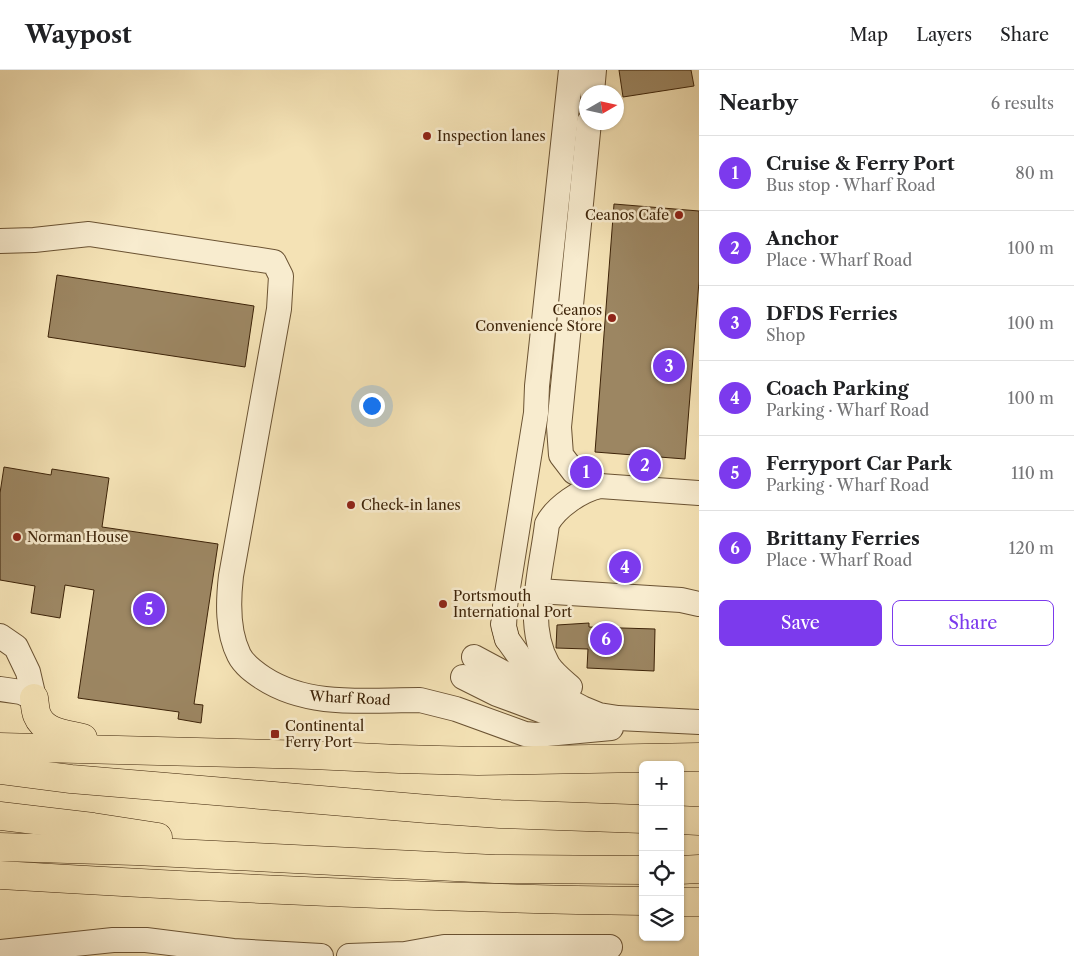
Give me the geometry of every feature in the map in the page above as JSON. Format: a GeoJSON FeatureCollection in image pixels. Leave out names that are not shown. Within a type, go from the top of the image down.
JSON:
{"type":"FeatureCollection","features":[{"type":"Feature","properties":{"kind":"main road"},"geometry":{"type":"LineString","coordinates":[[34,698],[37,716],[47,728],[54,732],[143,750]]}},
{"type":"Feature","properties":{"kind":"main road"},"geometry":{"type":"LineString","coordinates":[[0,747],[478,761],[699,757]]}},
{"type":"Feature","properties":{"kind":"main road"},"geometry":{"type":"LineString","coordinates":[[0,770],[71,779],[428,810],[639,819]]}},
{"type":"Feature","properties":{"kind":"main road"},"geometry":{"type":"LineString","coordinates":[[0,816],[93,827],[287,858]]}},
{"type":"Feature","properties":{"kind":"main road"},"geometry":{"type":"LineString","coordinates":[[684,820],[699,820]]}},
{"type":"Feature","properties":{"kind":"main road"},"geometry":{"type":"LineString","coordinates":[[0,847],[287,858],[495,869],[639,870]]}},
{"type":"Feature","properties":{"kind":"main road"},"geometry":{"type":"LineString","coordinates":[[684,870],[699,868]]}},
{"type":"Feature","properties":{"kind":"main road"},"geometry":{"type":"LineString","coordinates":[[0,875],[162,885],[639,901]]}},
{"type":"Feature","properties":{"kind":"main road"},"geometry":{"type":"LineString","coordinates":[[684,902],[699,902]]}},
{"type":"Feature","properties":{"kind":"street"},"geometry":{"type":"LineString","coordinates":[[571,70],[537,386],[536,413],[505,606],[504,627],[507,639],[522,661],[540,680],[561,697],[582,708],[599,715],[618,718],[699,722]]}},
{"type":"Feature","properties":{"kind":"street"},"geometry":{"type":"LineString","coordinates":[[593,85],[594,70]]}},
{"type":"Feature","properties":{"kind":"street"},"geometry":{"type":"LineString","coordinates":[[588,130],[560,428],[561,456],[574,472],[600,486]]}},
{"type":"Feature","properties":{"kind":"street","name":"Wharf Road"},"geometry":{"type":"LineString","coordinates":[[0,241],[34,240],[89,234],[274,262],[280,276],[278,309],[229,595],[230,623],[235,643],[244,663],[253,672],[275,686],[315,698],[420,700],[456,709],[525,734],[536,735],[611,728],[699,728]]}},
{"type":"Feature","properties":{"kind":"street"},"geometry":{"type":"LineString","coordinates":[[699,493],[600,486],[590,488],[556,510],[547,524],[538,591],[537,629],[542,653],[549,666],[559,678],[574,690],[609,707],[630,710],[699,708]]}},
{"type":"Feature","properties":{"kind":"street"},"geometry":{"type":"LineString","coordinates":[[538,591],[681,600],[699,604]]}},
{"type":"Feature","properties":{"kind":"street"},"geometry":{"type":"LineString","coordinates":[[0,636],[16,647],[28,672],[34,698]]}},
{"type":"Feature","properties":{"kind":"street"},"geometry":{"type":"LineString","coordinates":[[464,675],[501,690],[569,710],[611,728]]}},
{"type":"Feature","properties":{"kind":"street"},"geometry":{"type":"LineString","coordinates":[[464,675],[551,706]]}},
{"type":"Feature","properties":{"kind":"street"},"geometry":{"type":"LineString","coordinates":[[464,675],[551,706]]}},
{"type":"Feature","properties":{"kind":"street"},"geometry":{"type":"LineString","coordinates":[[0,689],[21,692],[34,698]]}},
{"type":"Feature","properties":{"kind":"street"},"geometry":{"type":"LineString","coordinates":[[0,952],[112,940],[146,940],[233,951],[321,956]]}},
{"type":"Feature","properties":{"kind":"street"},"geometry":{"type":"LineString","coordinates":[[349,956],[405,954],[444,947],[580,952],[610,946]]}},
{"type":"Feature","properties":{"kind":"building"},"geometry":{"type":"Polygon","coordinates":[[[619,70],[691,70],[694,86],[624,97],[624,85],[621,85],[619,70]]]}},
{"type":"Feature","properties":{"kind":"building"},"geometry":{"type":"Polygon","coordinates":[[[614,204],[699,211],[699,281],[685,459],[595,452],[614,204]]]}},
{"type":"Feature","properties":{"kind":"building"},"geometry":{"type":"Polygon","coordinates":[[[57,275],[254,306],[245,367],[48,337],[57,275]]]}},
{"type":"Feature","properties":{"kind":"building"},"geometry":{"type":"Polygon","coordinates":[[[4,467],[51,475],[52,469],[109,478],[102,527],[218,544],[194,704],[203,705],[201,723],[178,719],[179,712],[78,698],[94,590],[65,585],[60,618],[31,613],[35,586],[0,580],[0,493],[4,467]]]}},
{"type":"Feature","properties":{"kind":"building"},"geometry":{"type":"Polygon","coordinates":[[[589,623],[589,627],[655,629],[654,671],[587,668],[588,649],[556,648],[557,625],[589,623]]]}},
{"type":"Feature","properties":{"kind":"place","name":"Inspection lanes"},"geometry":{"type":"Point","coordinates":[427,136]}},
{"type":"Feature","properties":{"kind":"place","name":"Ceanos Cafe"},"geometry":{"type":"Point","coordinates":[679,215]}},
{"type":"Feature","properties":{"kind":"place","name":"Ceanos Convenience Store"},"geometry":{"type":"Point","coordinates":[612,318]}},
{"type":"Feature","properties":{"kind":"place","name":"DFDS Ferries"},"geometry":{"type":"Point","coordinates":[669,366]}},
{"type":"Feature","properties":{"kind":"place","name":"Anchor"},"geometry":{"type":"Point","coordinates":[645,465]}},
{"type":"Feature","properties":{"kind":"place","name":"Cruise & Ferry Port"},"geometry":{"type":"Point","coordinates":[586,472]}},
{"type":"Feature","properties":{"kind":"place","name":"Check-in lanes"},"geometry":{"type":"Point","coordinates":[351,505]}},
{"type":"Feature","properties":{"kind":"place","name":"Norman House"},"geometry":{"type":"Point","coordinates":[17,537]}},
{"type":"Feature","properties":{"kind":"place","name":"Coach Parking"},"geometry":{"type":"Point","coordinates":[625,567]}},
{"type":"Feature","properties":{"kind":"place","name":"Portsmouth International Port"},"geometry":{"type":"Point","coordinates":[443,604]}},
{"type":"Feature","properties":{"kind":"place","name":"Ferryport Car Park"},"geometry":{"type":"Point","coordinates":[149,609]}},
{"type":"Feature","properties":{"kind":"place","name":"Brittany Ferries"},"geometry":{"type":"Point","coordinates":[606,639]}},
{"type":"Feature","properties":{"kind":"place","name":"Continental Ferry Port"},"geometry":{"type":"Point","coordinates":[275,734]}}]}
